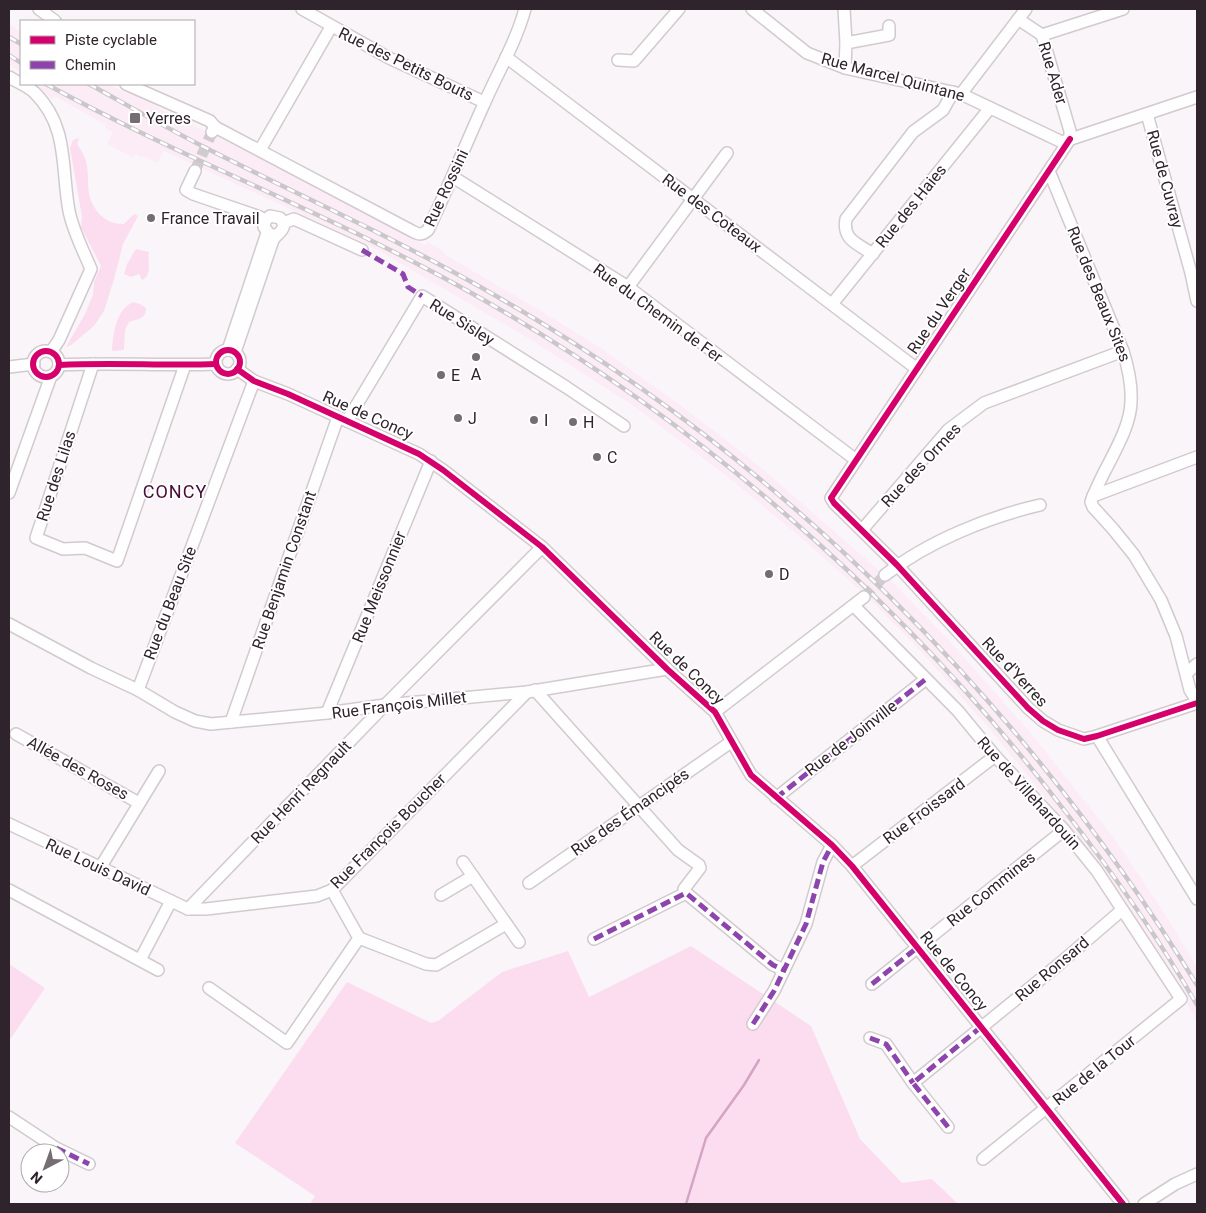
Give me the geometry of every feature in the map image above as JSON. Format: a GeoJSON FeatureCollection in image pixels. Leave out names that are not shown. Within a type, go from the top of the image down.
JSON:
{"type":"FeatureCollection","features":[{"type":"Feature","properties":{"kind":"street"},"geometry":{"type":"LineString","coordinates":[[39,9],[54,20]]}},
{"type":"Feature","properties":{"kind":"street","name":"Rue des Petits Bouts"},"geometry":{"type":"LineString","coordinates":[[302,9],[389,58],[484,102]]}},
{"type":"Feature","properties":{"kind":"street","name":"Rue Rossini"},"geometry":{"type":"LineString","coordinates":[[128,85],[200,115],[210,121],[214,130],[260,150],[418,234],[423,234],[428,230],[453,177],[525,9]]}},
{"type":"Feature","properties":{"kind":"street"},"geometry":{"type":"LineString","coordinates":[[618,60],[634,61],[679,9]]}},
{"type":"Feature","properties":{"kind":"street","name":"Rue Marcel Quintane"},"geometry":{"type":"LineString","coordinates":[[752,9],[807,53],[844,68],[957,93],[1062,142],[1070,139]]}},
{"type":"Feature","properties":{"kind":"street"},"geometry":{"type":"LineString","coordinates":[[873,254],[847,236],[844,228],[846,220],[913,132],[943,110],[1026,9]]}},
{"type":"Feature","properties":{"kind":"street"},"geometry":{"type":"LineString","coordinates":[[1042,35],[1123,9]]}},
{"type":"Feature","properties":{"kind":"street"},"geometry":{"type":"LineString","coordinates":[[844,68],[846,10]]}},
{"type":"Feature","properties":{"kind":"street","name":"Rue Ader"},"geometry":{"type":"LineString","coordinates":[[1018,19],[1042,35],[1070,131],[1070,139]]}},
{"type":"Feature","properties":{"kind":"street"},"geometry":{"type":"LineString","coordinates":[[846,43],[889,36],[889,26]]}},
{"type":"Feature","properties":{"kind":"street"},"geometry":{"type":"LineString","coordinates":[[260,150],[331,27]]}},
{"type":"Feature","properties":{"kind":"street","name":"Rue des Coteaux"},"geometry":{"type":"LineString","coordinates":[[506,57],[917,369]]}},
{"type":"Feature","properties":{"kind":"street"},"geometry":{"type":"LineString","coordinates":[[9,77],[20,84]]}},
{"type":"Feature","properties":{"kind":"street"},"geometry":{"type":"LineString","coordinates":[[22,85],[34,92],[55,121],[60,136],[69,211],[91,269],[58,340],[50,352]]}},
{"type":"Feature","properties":{"kind":"street"},"geometry":{"type":"LineString","coordinates":[[1070,139],[1197,98]]}},
{"type":"Feature","properties":{"kind":"street","name":"Rue des Haies"},"geometry":{"type":"LineString","coordinates":[[832,304],[990,108]]}},
{"type":"Feature","properties":{"kind":"street","name":"Rue de Cuvray"},"geometry":{"type":"LineString","coordinates":[[1147,114],[1197,301]]}},
{"type":"Feature","properties":{"kind":"street","name":"Rue du Verger"},"geometry":{"type":"LineString","coordinates":[[831,498],[1070,139]]}},
{"type":"Feature","properties":{"kind":"street"},"geometry":{"type":"LineString","coordinates":[[628,287],[727,153]]}},
{"type":"Feature","properties":{"kind":"street"},"geometry":{"type":"LineString","coordinates":[[195,170],[186,190],[260,216],[265,221]]}},
{"type":"Feature","properties":{"kind":"street","name":"Rue des Beaux Sites"},"geometry":{"type":"LineString","coordinates":[[1049,171],[1123,351],[1130,377],[1132,402],[1126,426],[1092,499]]}},
{"type":"Feature","properties":{"kind":"street","name":"Rue du Chemin de Fer"},"geometry":{"type":"LineString","coordinates":[[453,177],[628,287],[856,460]]}},
{"type":"Feature","properties":{"kind":"street"},"geometry":{"type":"LineString","coordinates":[[265,221],[274,216],[280,218],[283,223],[281,232],[272,234]]}},
{"type":"Feature","properties":{"kind":"street"},"geometry":{"type":"LineString","coordinates":[[283,223],[294,219],[362,250]]}},
{"type":"Feature","properties":{"kind":"street"},"geometry":{"type":"LineString","coordinates":[[265,221],[264,227],[272,234]]}},
{"type":"Feature","properties":{"kind":"street"},"geometry":{"type":"LineString","coordinates":[[232,351],[272,234]]}},
{"type":"Feature","properties":{"kind":"street","name":"Rue Sisley"},"geometry":{"type":"LineString","coordinates":[[343,419],[422,296],[624,426]]}},
{"type":"Feature","properties":{"kind":"street"},"geometry":{"type":"LineString","coordinates":[[216,364],[220,352],[232,351]]}},
{"type":"Feature","properties":{"kind":"street"},"geometry":{"type":"LineString","coordinates":[[232,351],[240,362],[237,370]]}},
{"type":"Feature","properties":{"kind":"street","name":"Rue des Ormes"},"geometry":{"type":"LineString","coordinates":[[862,530],[948,430],[984,403],[1123,351]]}},
{"type":"Feature","properties":{"kind":"street"},"geometry":{"type":"LineString","coordinates":[[9,493],[51,376],[56,372],[59,365],[57,357],[50,352],[40,353],[35,358],[35,371],[40,376],[51,376]]}},
{"type":"Feature","properties":{"kind":"street","name":"Rue de Concy"},"geometry":{"type":"LineString","coordinates":[[59,365],[130,363],[216,364],[217,368],[224,373],[231,374],[237,370],[254,381],[288,394],[419,454],[431,461],[542,547],[667,669],[715,712],[750,774],[832,845],[852,866],[1123,1204]]}},
{"type":"Feature","properties":{"kind":"street"},"geometry":{"type":"LineString","coordinates":[[9,367],[34,364]]}},
{"type":"Feature","properties":{"kind":"street","name":"Rue des Lilas"},"geometry":{"type":"LineString","coordinates":[[93,364],[36,538],[63,549],[85,548],[117,561],[185,365]]}},
{"type":"Feature","properties":{"kind":"street","name":"Rue du Beau Site"},"geometry":{"type":"LineString","coordinates":[[138,690],[254,381]]}},
{"type":"Feature","properties":{"kind":"street","name":"Rue Benjamin Constant"},"geometry":{"type":"LineString","coordinates":[[231,722],[343,419]]}},
{"type":"Feature","properties":{"kind":"street"},"geometry":{"type":"LineString","coordinates":[[1197,457],[1092,499],[1092,507],[1114,529],[1134,555],[1161,600],[1176,636],[1190,690],[1197,702]]}},
{"type":"Feature","properties":{"kind":"street","name":"Rue Meissonnier"},"geometry":{"type":"LineString","coordinates":[[327,714],[431,461]]}},
{"type":"Feature","properties":{"kind":"street","name":"Rue d'Yerres"},"geometry":{"type":"LineString","coordinates":[[831,498],[897,566],[1028,708],[1042,721],[1058,730],[1084,738],[1096,736],[1197,702]]}},
{"type":"Feature","properties":{"kind":"street"},"geometry":{"type":"LineString","coordinates":[[885,575],[938,542],[1013,511],[1040,505]]}},
{"type":"Feature","properties":{"kind":"street","name":"Rue Henri Regnault"},"geometry":{"type":"LineString","coordinates":[[188,909],[385,705],[542,547]]}},
{"type":"Feature","properties":{"kind":"street"},"geometry":{"type":"LineString","coordinates":[[715,712],[864,597]]}},
{"type":"Feature","properties":{"kind":"street","name":"Rue de Villehardouin"},"geometry":{"type":"LineString","coordinates":[[854,606],[958,711],[995,756],[1064,830],[1097,871],[1181,999]]}},
{"type":"Feature","properties":{"kind":"street"},"geometry":{"type":"LineString","coordinates":[[9,624],[91,668],[138,690]]}},
{"type":"Feature","properties":{"kind":"street"},"geometry":{"type":"LineString","coordinates":[[1187,673],[1197,664]]}},
{"type":"Feature","properties":{"kind":"street","name":"Rue François Millet"},"geometry":{"type":"LineString","coordinates":[[138,690],[176,712],[196,721],[211,724],[327,714],[385,705],[531,691],[667,669]]}},
{"type":"Feature","properties":{"kind":"street","name":"Rue de Joinville"},"geometry":{"type":"LineString","coordinates":[[776,798],[926,679]]}},
{"type":"Feature","properties":{"kind":"street"},"geometry":{"type":"LineString","coordinates":[[531,691],[583,744],[678,850],[700,865],[700,868],[684,889],[686,893],[773,965],[784,970]]}},
{"type":"Feature","properties":{"kind":"street","name":"Rue François Boucher"},"geometry":{"type":"LineString","coordinates":[[188,909],[206,909],[317,896],[332,890],[531,691]]}},
{"type":"Feature","properties":{"kind":"street","name":"Allée des Roses"},"geometry":{"type":"LineString","coordinates":[[16,734],[140,803]]}},
{"type":"Feature","properties":{"kind":"street"},"geometry":{"type":"LineString","coordinates":[[1096,736],[1197,899]]}},
{"type":"Feature","properties":{"kind":"street","name":"Rue des Émancipés"},"geometry":{"type":"LineString","coordinates":[[529,882],[731,742]]}},
{"type":"Feature","properties":{"kind":"street","name":"Rue Froissard"},"geometry":{"type":"LineString","coordinates":[[852,866],[995,756]]}},
{"type":"Feature","properties":{"kind":"street"},"geometry":{"type":"LineString","coordinates":[[100,868],[159,770]]}},
{"type":"Feature","properties":{"kind":"street","name":"Rue Louis David"},"geometry":{"type":"LineString","coordinates":[[9,824],[188,909]]}},
{"type":"Feature","properties":{"kind":"street","name":"Rue Commines"},"geometry":{"type":"LineString","coordinates":[[872,984],[1064,830]]}},
{"type":"Feature","properties":{"kind":"street"},"geometry":{"type":"LineString","coordinates":[[753,1024],[774,991],[806,924],[823,862],[832,845]]}},
{"type":"Feature","properties":{"kind":"street"},"geometry":{"type":"LineString","coordinates":[[463,862],[520,942]]}},
{"type":"Feature","properties":{"kind":"street"},"geometry":{"type":"LineString","coordinates":[[441,895],[473,876]]}},
{"type":"Feature","properties":{"kind":"street"},"geometry":{"type":"LineString","coordinates":[[9,890],[158,970]]}},
{"type":"Feature","properties":{"kind":"street"},"geometry":{"type":"LineString","coordinates":[[332,890],[360,938],[426,964],[436,965],[506,924]]}},
{"type":"Feature","properties":{"kind":"street"},"geometry":{"type":"LineString","coordinates":[[594,939],[686,893]]}},
{"type":"Feature","properties":{"kind":"street"},"geometry":{"type":"LineString","coordinates":[[140,960],[171,901]]}},
{"type":"Feature","properties":{"kind":"street","name":"Rue Ronsard"},"geometry":{"type":"LineString","coordinates":[[913,1083],[1058,965],[1122,910]]}},
{"type":"Feature","properties":{"kind":"street"},"geometry":{"type":"LineString","coordinates":[[209,988],[287,1043],[360,938]]}},
{"type":"Feature","properties":{"kind":"street","name":"Rue de la Tour"},"geometry":{"type":"LineString","coordinates":[[983,1159],[1181,999]]}},
{"type":"Feature","properties":{"kind":"street"},"geometry":{"type":"LineString","coordinates":[[870,1038],[886,1044],[913,1083],[948,1127]]}},
{"type":"Feature","properties":{"kind":"street"},"geometry":{"type":"LineString","coordinates":[[9,1116],[56,1148],[89,1164]]}},
{"type":"Feature","properties":{"kind":"street"},"geometry":{"type":"LineString","coordinates":[[1144,1204],[1175,1184],[1197,1174]]}},
{"type":"Feature","properties":{"kind":"shaded area"},"geometry":{"type":"Polygon","coordinates":[[[9,24],[20,31],[20,71],[9,64],[9,24]]]}},
{"type":"Feature","properties":{"kind":"shaded area"},"geometry":{"type":"Polygon","coordinates":[[[36,85],[110,85],[128,94],[130,91],[152,102],[160,109],[286,171],[425,245],[428,242],[444,252],[444,254],[599,347],[753,461],[891,581],[944,635],[1029,731],[1114,838],[1197,967],[1197,1021],[1157,952],[1124,902],[1061,817],[989,728],[920,650],[871,600],[805,541],[729,478],[637,408],[525,336],[367,244],[164,151],[157,163],[136,154],[134,158],[107,144],[113,132],[105,128],[106,125],[55,96],[52,99],[36,85]]]}},
{"type":"Feature","properties":{"kind":"shaded area"},"geometry":{"type":"Polygon","coordinates":[[[79,138],[77,144],[86,163],[91,201],[100,215],[113,223],[119,224],[124,224],[134,214],[138,216],[123,244],[104,311],[94,326],[66,347],[85,314],[93,295],[94,282],[101,266],[81,227],[82,217],[70,148],[73,140],[79,138]]]}},
{"type":"Feature","properties":{"kind":"shaded area"},"geometry":{"type":"Polygon","coordinates":[[[136,249],[149,252],[149,272],[142,280],[139,274],[131,277],[124,274],[127,264],[136,249]]]}},
{"type":"Feature","properties":{"kind":"shaded area"},"geometry":{"type":"Polygon","coordinates":[[[133,302],[146,308],[146,312],[141,318],[129,322],[125,330],[124,350],[112,351],[113,337],[119,316],[133,302]]]}},
{"type":"Feature","properties":{"kind":"shaded area"},"geometry":{"type":"Polygon","coordinates":[[[691,946],[811,1026],[860,1139],[902,1183],[932,1179],[958,1204],[310,1204],[315,1196],[235,1143],[347,982],[431,1023],[438,1021],[502,972],[568,951],[589,997],[691,946]]]}},
{"type":"Feature","properties":{"kind":"shaded area"},"geometry":{"type":"Polygon","coordinates":[[[9,964],[45,988],[9,1041],[9,964]]]}},
{"type":"Feature","properties":{"kind":"waterway"},"geometry":{"type":"LineString","coordinates":[[686,1204],[706,1138],[744,1085],[759,1060]]}},
{"type":"Feature","properties":{"kind":"tunnel"},"geometry":{"type":"LineString","coordinates":[[195,171],[212,132]]}},
{"type":"Feature","properties":{"kind":"tunnel"},"geometry":{"type":"LineString","coordinates":[[864,597],[885,575]]}},
{"type":"Feature","properties":{"kind":"railway"},"geometry":{"type":"LineString","coordinates":[[9,37],[20,43]]}},
{"type":"Feature","properties":{"kind":"railway"},"geometry":{"type":"LineString","coordinates":[[9,55],[20,62]]}},
{"type":"Feature","properties":{"kind":"railway"},"geometry":{"type":"LineString","coordinates":[[48,85],[150,137],[362,236],[466,290],[551,341],[634,396],[713,455],[790,518],[863,585],[933,655],[999,729],[1061,806],[1115,878],[1166,953],[1197,1005]]}},
{"type":"Feature","properties":{"kind":"railway"},"geometry":{"type":"LineString","coordinates":[[91,85],[189,139],[392,240],[503,300],[608,365],[707,437],[802,515],[892,599],[977,689],[1056,783],[1129,882],[1197,985]]}},
{"type":"Feature","properties":{"kind":"marked path"},"geometry":{"type":"LineString","coordinates":[[362,250],[403,274],[408,287],[422,296]]}},
{"type":"Feature","properties":{"kind":"marked path"},"geometry":{"type":"LineString","coordinates":[[776,798],[926,679]]}},
{"type":"Feature","properties":{"kind":"marked path"},"geometry":{"type":"LineString","coordinates":[[753,1024],[774,991],[806,924],[823,862],[832,845]]}},
{"type":"Feature","properties":{"kind":"marked path"},"geometry":{"type":"LineString","coordinates":[[594,939],[686,893],[773,965],[784,970]]}},
{"type":"Feature","properties":{"kind":"marked path"},"geometry":{"type":"LineString","coordinates":[[872,984],[918,947]]}},
{"type":"Feature","properties":{"kind":"marked path"},"geometry":{"type":"LineString","coordinates":[[948,1127],[913,1083],[981,1027]]}},
{"type":"Feature","properties":{"kind":"marked path"},"geometry":{"type":"LineString","coordinates":[[870,1038],[886,1044],[913,1083]]}},
{"type":"Feature","properties":{"kind":"marked path"},"geometry":{"type":"LineString","coordinates":[[70,1155],[89,1164]]}},
{"type":"Feature","properties":{"kind":"cycle path"},"geometry":{"type":"LineString","coordinates":[[1070,139],[831,498],[897,565],[1028,708],[1043,721],[1058,730],[1084,739],[1197,703]]}},
{"type":"Feature","properties":{"kind":"cycle path"},"geometry":{"type":"LineString","coordinates":[[228,350],[237,353],[240,362],[237,371],[228,374],[219,371],[216,362],[219,353],[228,350]]}},
{"type":"Feature","properties":{"kind":"cycle path"},"geometry":{"type":"LineString","coordinates":[[46,351],[55,355],[59,364],[55,373],[46,377],[37,373],[33,364],[37,355],[46,351]]}},
{"type":"Feature","properties":{"kind":"cycle path"},"geometry":{"type":"LineString","coordinates":[[59,365],[216,364]]}},
{"type":"Feature","properties":{"kind":"cycle path"},"geometry":{"type":"LineString","coordinates":[[237,369],[254,381],[288,394],[419,454],[443,470],[542,547],[667,669],[715,712],[751,775],[832,845],[852,866],[1123,1204]]}},
{"type":"Feature","properties":{"kind":"place","name":"Yerres"},"geometry":{"type":"Point","coordinates":[135,118]}},
{"type":"Feature","properties":{"kind":"place","name":"France Travail"},"geometry":{"type":"Point","coordinates":[151,218]}},
{"type":"Feature","properties":{"kind":"place","name":"A"},"geometry":{"type":"Point","coordinates":[476,357]}},
{"type":"Feature","properties":{"kind":"place","name":"E"},"geometry":{"type":"Point","coordinates":[441,375]}},
{"type":"Feature","properties":{"kind":"place","name":"J"},"geometry":{"type":"Point","coordinates":[458,418]}},
{"type":"Feature","properties":{"kind":"place","name":"I"},"geometry":{"type":"Point","coordinates":[534,420]}},
{"type":"Feature","properties":{"kind":"place","name":"H"},"geometry":{"type":"Point","coordinates":[573,422]}},
{"type":"Feature","properties":{"kind":"place","name":"C"},"geometry":{"type":"Point","coordinates":[597,457]}},
{"type":"Feature","properties":{"kind":"place","name":"D"},"geometry":{"type":"Point","coordinates":[769,574]}},
{"type":"Feature","properties":{"kind":"district","name":"CONCY"},"geometry":{"type":"Point","coordinates":[175,491]}}]}
